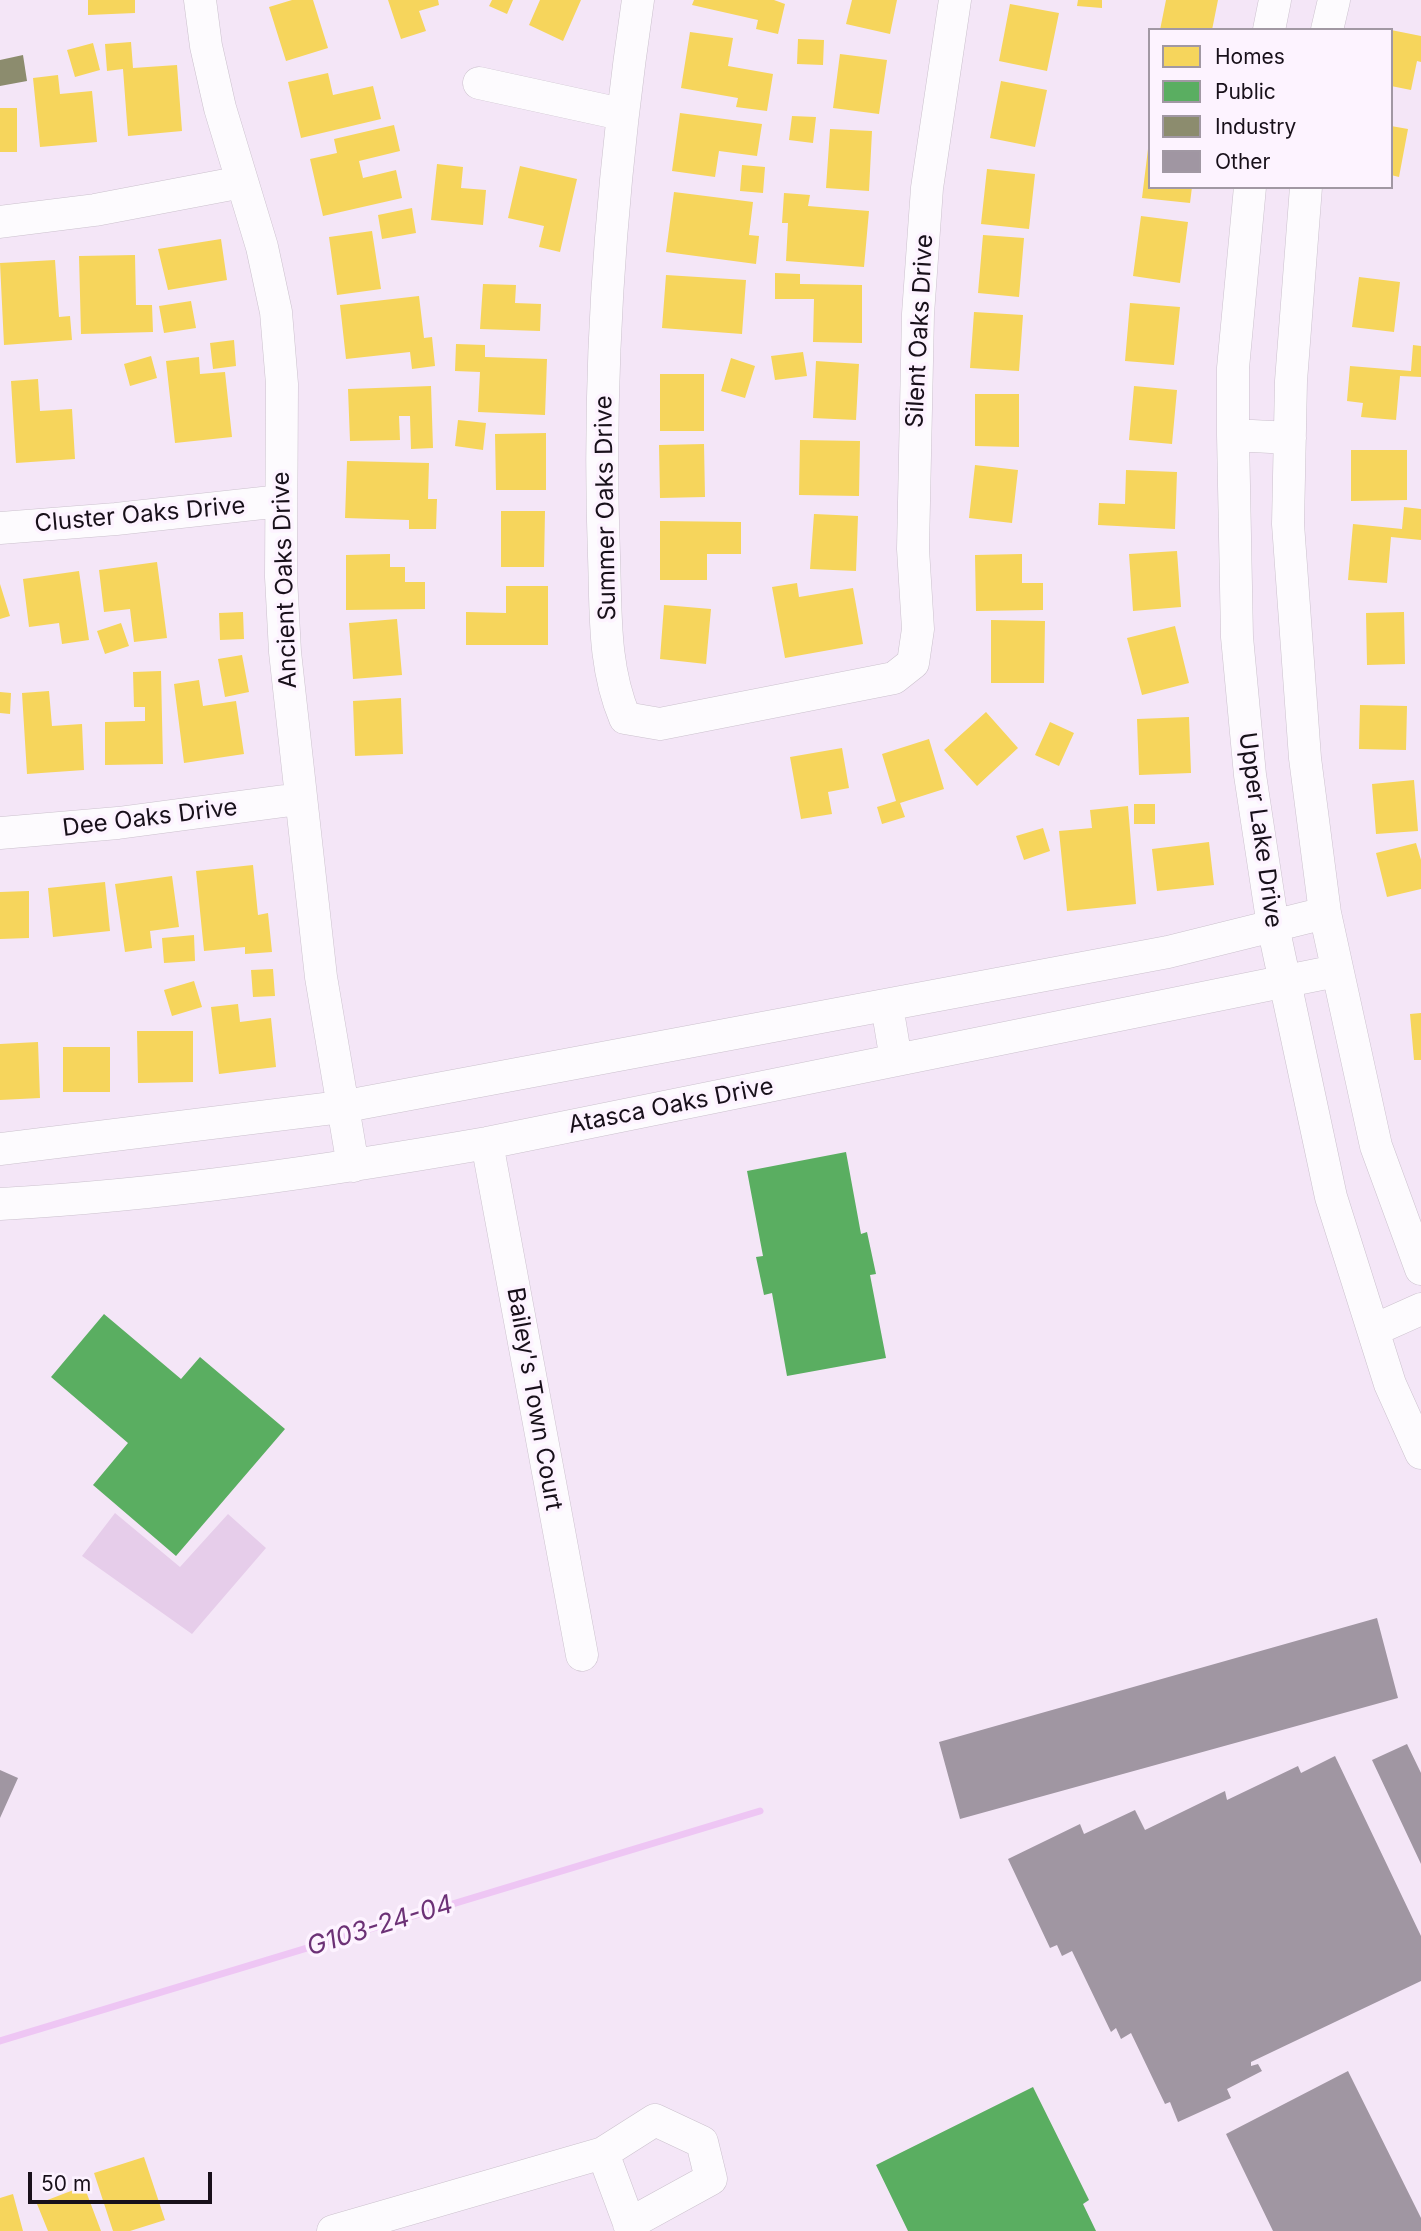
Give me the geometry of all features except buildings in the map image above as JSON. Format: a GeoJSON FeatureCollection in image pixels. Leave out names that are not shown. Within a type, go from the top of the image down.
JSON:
{"type":"FeatureCollection","features":[{"type":"Feature","properties":{"kind":"street","name":"Ancient Oaks Drive"},"geometry":{"type":"LineString","coordinates":[[200,0],[206,46],[220,108],[262,247],[276,312],[282,384],[281,501],[285,652],[299,799],[341,1107],[353,1166]]}},
{"type":"Feature","properties":{"kind":"street","name":"Summer Oaks Drive"},"geometry":{"type":"LineString","coordinates":[[638,0],[621,114],[602,421],[602,506],[612,686],[625,718],[660,724],[894,678],[913,663]]}},
{"type":"Feature","properties":{"kind":"street","name":"Silent Oaks Drive"},"geometry":{"type":"LineString","coordinates":[[913,663],[918,629],[913,549],[918,314],[927,188],[955,0]]}},
{"type":"Feature","properties":{"kind":"street"},"geometry":{"type":"LineString","coordinates":[[1269,28],[1275,0]]}},
{"type":"Feature","properties":{"kind":"street"},"geometry":{"type":"LineString","coordinates":[[1327,28],[1334,0]]}},
{"type":"Feature","properties":{"kind":"street"},"geometry":{"type":"LineString","coordinates":[[479,83],[621,114]]}},
{"type":"Feature","properties":{"kind":"street"},"geometry":{"type":"LineString","coordinates":[[0,222],[95,210],[242,182]]}},
{"type":"Feature","properties":{"kind":"street","name":"Upper Lake Drive"},"geometry":{"type":"LineString","coordinates":[[1250,189],[1233,368],[1233,435],[1237,637],[1250,775],[1273,926],[1331,1197],[1390,1384],[1421,1453]]}},
{"type":"Feature","properties":{"kind":"street"},"geometry":{"type":"LineString","coordinates":[[1306,189],[1290,438],[1288,524],[1295,662],[1325,913],[1336,971],[1376,1146],[1421,1269]]}},
{"type":"Feature","properties":{"kind":"street"},"geometry":{"type":"LineString","coordinates":[[1233,435],[1290,438]]}},
{"type":"Feature","properties":{"kind":"street","name":"Cluster Oaks Drive"},"geometry":{"type":"LineString","coordinates":[[0,528],[116,519],[281,501]]}},
{"type":"Feature","properties":{"kind":"street","name":"Dee Oaks Drive"},"geometry":{"type":"LineString","coordinates":[[0,834],[118,823],[299,799]]}},
{"type":"Feature","properties":{"kind":"street"},"geometry":{"type":"LineString","coordinates":[[0,1149],[341,1107],[1168,952],[1325,913]]}},
{"type":"Feature","properties":{"kind":"street","name":"Atasca Oaks Drive"},"geometry":{"type":"LineString","coordinates":[[0,1204],[132,1194],[353,1166],[487,1143],[1336,971]]}},
{"type":"Feature","properties":{"kind":"street"},"geometry":{"type":"LineString","coordinates":[[887,1006],[896,1060]]}},
{"type":"Feature","properties":{"kind":"street","name":"Bailey's Town Court"},"geometry":{"type":"LineString","coordinates":[[487,1143],[582,1656]]}},
{"type":"Feature","properties":{"kind":"street"},"geometry":{"type":"LineString","coordinates":[[1374,1330],[1421,1309]]}},
{"type":"Feature","properties":{"kind":"street"},"geometry":{"type":"LineString","coordinates":[[334,2231],[603,2153],[655,2120],[702,2142],[711,2179],[631,2228],[603,2153]]}},
{"type":"Feature","properties":{"kind":"shaded area"},"geometry":{"type":"Polygon","coordinates":[[[115,1513],[180,1567],[228,1514],[266,1548],[192,1634],[82,1556],[115,1513]]]}},
{"type":"Feature","properties":{"kind":"waterway","name":"G103-24-04"},"geometry":{"type":"LineString","coordinates":[[0,2041],[760,1811]]}}]}
